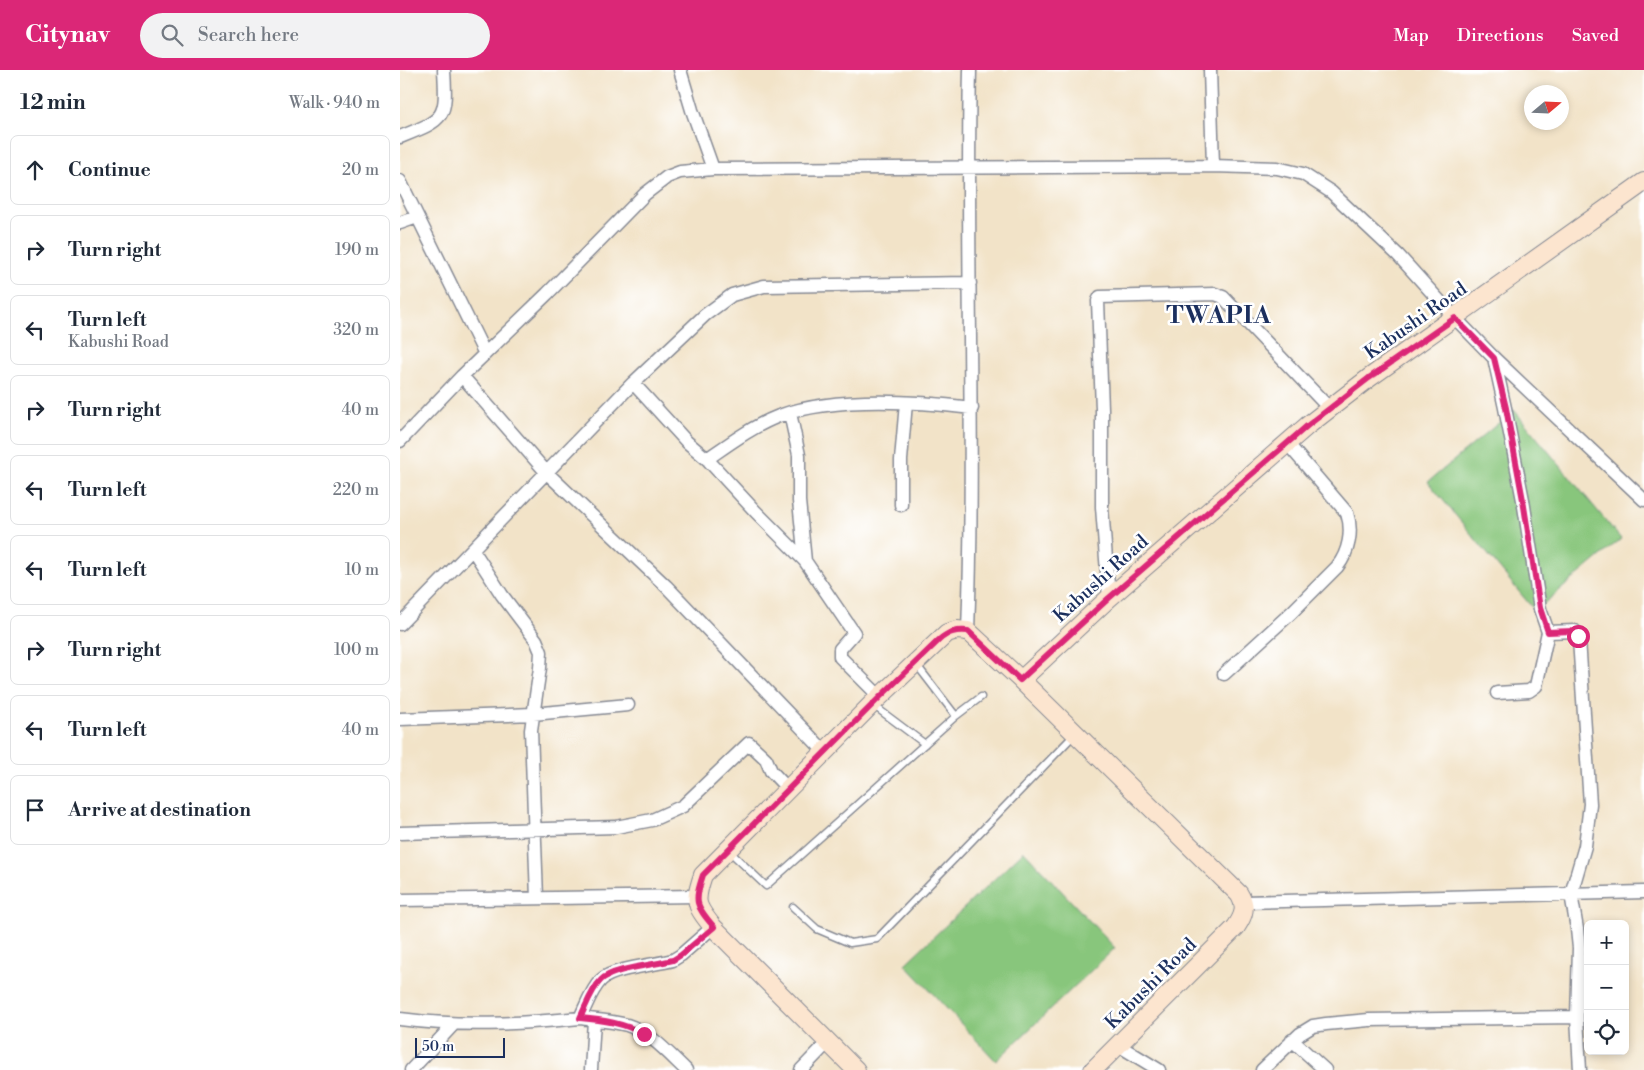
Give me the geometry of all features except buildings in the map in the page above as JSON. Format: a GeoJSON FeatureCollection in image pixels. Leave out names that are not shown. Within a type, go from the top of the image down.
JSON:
{"type":"FeatureCollection","features":[{"type":"Feature","properties":{"kind":"main road","name":"Kabushi Road"},"geometry":{"type":"LineString","coordinates":[[1020,680],[1109,598],[1330,408],[1369,378],[1644,182]]}},
{"type":"Feature","properties":{"kind":"main road"},"geometry":{"type":"LineString","coordinates":[[856,1070],[714,927],[698,906],[696,896],[703,875],[876,701],[947,633],[957,630],[968,631],[1239,894],[1243,902]]}},
{"type":"Feature","properties":{"kind":"main road","name":"Kabushi Road"},"geometry":{"type":"LineString","coordinates":[[1093,1070],[1236,927],[1243,918],[1243,902]]}},
{"type":"Feature","properties":{"kind":"street"},"geometry":{"type":"LineString","coordinates":[[400,136],[433,122],[440,117],[444,109],[444,70]]}},
{"type":"Feature","properties":{"kind":"street"},"geometry":{"type":"LineString","coordinates":[[680,70],[713,169]]}},
{"type":"Feature","properties":{"kind":"street"},"geometry":{"type":"LineString","coordinates":[[968,631],[972,408],[968,168],[970,70]]}},
{"type":"Feature","properties":{"kind":"street"},"geometry":{"type":"LineString","coordinates":[[1210,70],[1213,166]]}},
{"type":"Feature","properties":{"kind":"street"},"geometry":{"type":"LineString","coordinates":[[400,441],[462,376],[547,294],[645,194],[667,177],[680,172],[713,169],[1213,166],[1278,168],[1303,174],[1330,192],[1398,255],[1494,358],[1644,500]]}},
{"type":"Feature","properties":{"kind":"street"},"geometry":{"type":"LineString","coordinates":[[400,181],[485,354]]}},
{"type":"Feature","properties":{"kind":"street"},"geometry":{"type":"LineString","coordinates":[[400,223],[417,217]]}},
{"type":"Feature","properties":{"kind":"street"},"geometry":{"type":"LineString","coordinates":[[400,624],[633,383],[712,310],[732,295],[764,286],[970,283]]}},
{"type":"Feature","properties":{"kind":"street"},"geometry":{"type":"LineString","coordinates":[[1109,598],[1102,507],[1102,409],[1098,301],[1100,297],[1215,294],[1223,297],[1330,408]]}},
{"type":"Feature","properties":{"kind":"street"},"geometry":{"type":"LineString","coordinates":[[1494,358],[1506,408],[1523,500],[1540,608],[1548,632],[1536,686],[1533,690],[1497,693]]}},
{"type":"Feature","properties":{"kind":"street"},"geometry":{"type":"LineString","coordinates":[[462,376],[547,473],[666,586],[825,752]]}},
{"type":"Feature","properties":{"kind":"street"},"geometry":{"type":"LineString","coordinates":[[633,383],[687,442],[707,459],[805,561],[854,633],[840,648],[840,657],[876,701]]}},
{"type":"Feature","properties":{"kind":"street"},"geometry":{"type":"LineString","coordinates":[[707,459],[760,425],[790,413],[864,402],[935,404],[972,408]]}},
{"type":"Feature","properties":{"kind":"street"},"geometry":{"type":"LineString","coordinates":[[901,505],[901,460],[906,403]]}},
{"type":"Feature","properties":{"kind":"street"},"geometry":{"type":"LineString","coordinates":[[790,413],[799,455],[799,501],[805,561]]}},
{"type":"Feature","properties":{"kind":"street"},"geometry":{"type":"LineString","coordinates":[[1224,674],[1291,613],[1337,567],[1348,547],[1350,520],[1347,513],[1287,443]]}},
{"type":"Feature","properties":{"kind":"street"},"geometry":{"type":"LineString","coordinates":[[473,550],[499,591],[539,645],[541,652],[531,730],[536,898]]}},
{"type":"Feature","properties":{"kind":"street"},"geometry":{"type":"LineString","coordinates":[[1548,632],[1575,631],[1579,639],[1590,810],[1585,846],[1571,894],[1578,929],[1579,948],[1577,1017],[1580,1070]]}},
{"type":"Feature","properties":{"kind":"street"},"geometry":{"type":"LineString","coordinates":[[400,719],[533,714],[628,705]]}},
{"type":"Feature","properties":{"kind":"street"},"geometry":{"type":"LineString","coordinates":[[400,833],[616,827],[652,820],[683,806],[749,743],[766,759],[771,771],[788,789]]}},
{"type":"Feature","properties":{"kind":"street"},"geometry":{"type":"LineString","coordinates":[[1243,902],[1644,892]]}},
{"type":"Feature","properties":{"kind":"street"},"geometry":{"type":"LineString","coordinates":[[400,900],[696,896]]}},
{"type":"Feature","properties":{"kind":"street"},"geometry":{"type":"LineString","coordinates":[[580,1018],[595,988],[602,979],[611,974],[673,960],[714,927]]}},
{"type":"Feature","properties":{"kind":"street"},"geometry":{"type":"LineString","coordinates":[[1262,1070],[1292,1040],[1313,1026],[1369,1020],[1577,1017]]}},
{"type":"Feature","properties":{"kind":"street"},"geometry":{"type":"LineString","coordinates":[[400,1019],[454,1025],[580,1018],[628,1026],[644,1034],[665,1050],[686,1070]]}},
{"type":"Feature","properties":{"kind":"street"},"geometry":{"type":"LineString","coordinates":[[591,1070],[594,1020]]}},
{"type":"Feature","properties":{"kind":"street"},"geometry":{"type":"LineString","coordinates":[[411,1070],[454,1025]]}},
{"type":"Feature","properties":{"kind":"street"},"geometry":{"type":"LineString","coordinates":[[1292,1040],[1325,1070]]}},
{"type":"Feature","properties":{"kind":"street"},"geometry":{"type":"LineString","coordinates":[[801,1070],[828,1042]]}},
{"type":"Feature","properties":{"kind":"street"},"geometry":{"type":"LineString","coordinates":[[1118,1045],[1159,1070]]}},
{"type":"Feature","properties":{"kind":"lane"},"geometry":{"type":"LineString","coordinates":[[915,663],[956,716]]}},
{"type":"Feature","properties":{"kind":"lane"},"geometry":{"type":"LineString","coordinates":[[728,850],[766,886],[956,716],[981,697]]}},
{"type":"Feature","properties":{"kind":"lane"},"geometry":{"type":"LineString","coordinates":[[876,701],[925,744]]}},
{"type":"Feature","properties":{"kind":"lane"},"geometry":{"type":"LineString","coordinates":[[793,907],[816,929],[850,943],[877,939],[1075,734]]}},
{"type":"Feature","properties":{"kind":"green space"},"geometry":{"type":"Polygon","coordinates":[[[1514,410],[1621,539],[1535,611],[1428,482],[1514,410]]]}},
{"type":"Feature","properties":{"kind":"green space"},"geometry":{"type":"Polygon","coordinates":[[[1024,851],[1115,948],[996,1061],[905,964],[1024,851]]]}},
{"type":"Feature","properties":{"kind":"district","name":"TWAPIA"},"geometry":{"type":"Point","coordinates":[1219,315]}},
{"type":"Feature","properties":{"kind":"route"},"geometry":{"type":"LineString","coordinates":[[644,1034],[628,1026],[580,1018],[595,988],[602,979],[611,974],[673,960],[714,927],[698,906],[696,896],[703,875],[939,640],[947,633],[957,630],[968,631],[1020,680],[1109,598],[1307,426],[1369,378],[1455,318],[1494,358],[1506,408],[1523,500],[1540,608],[1548,632],[1575,631],[1578,636]]}}]}
